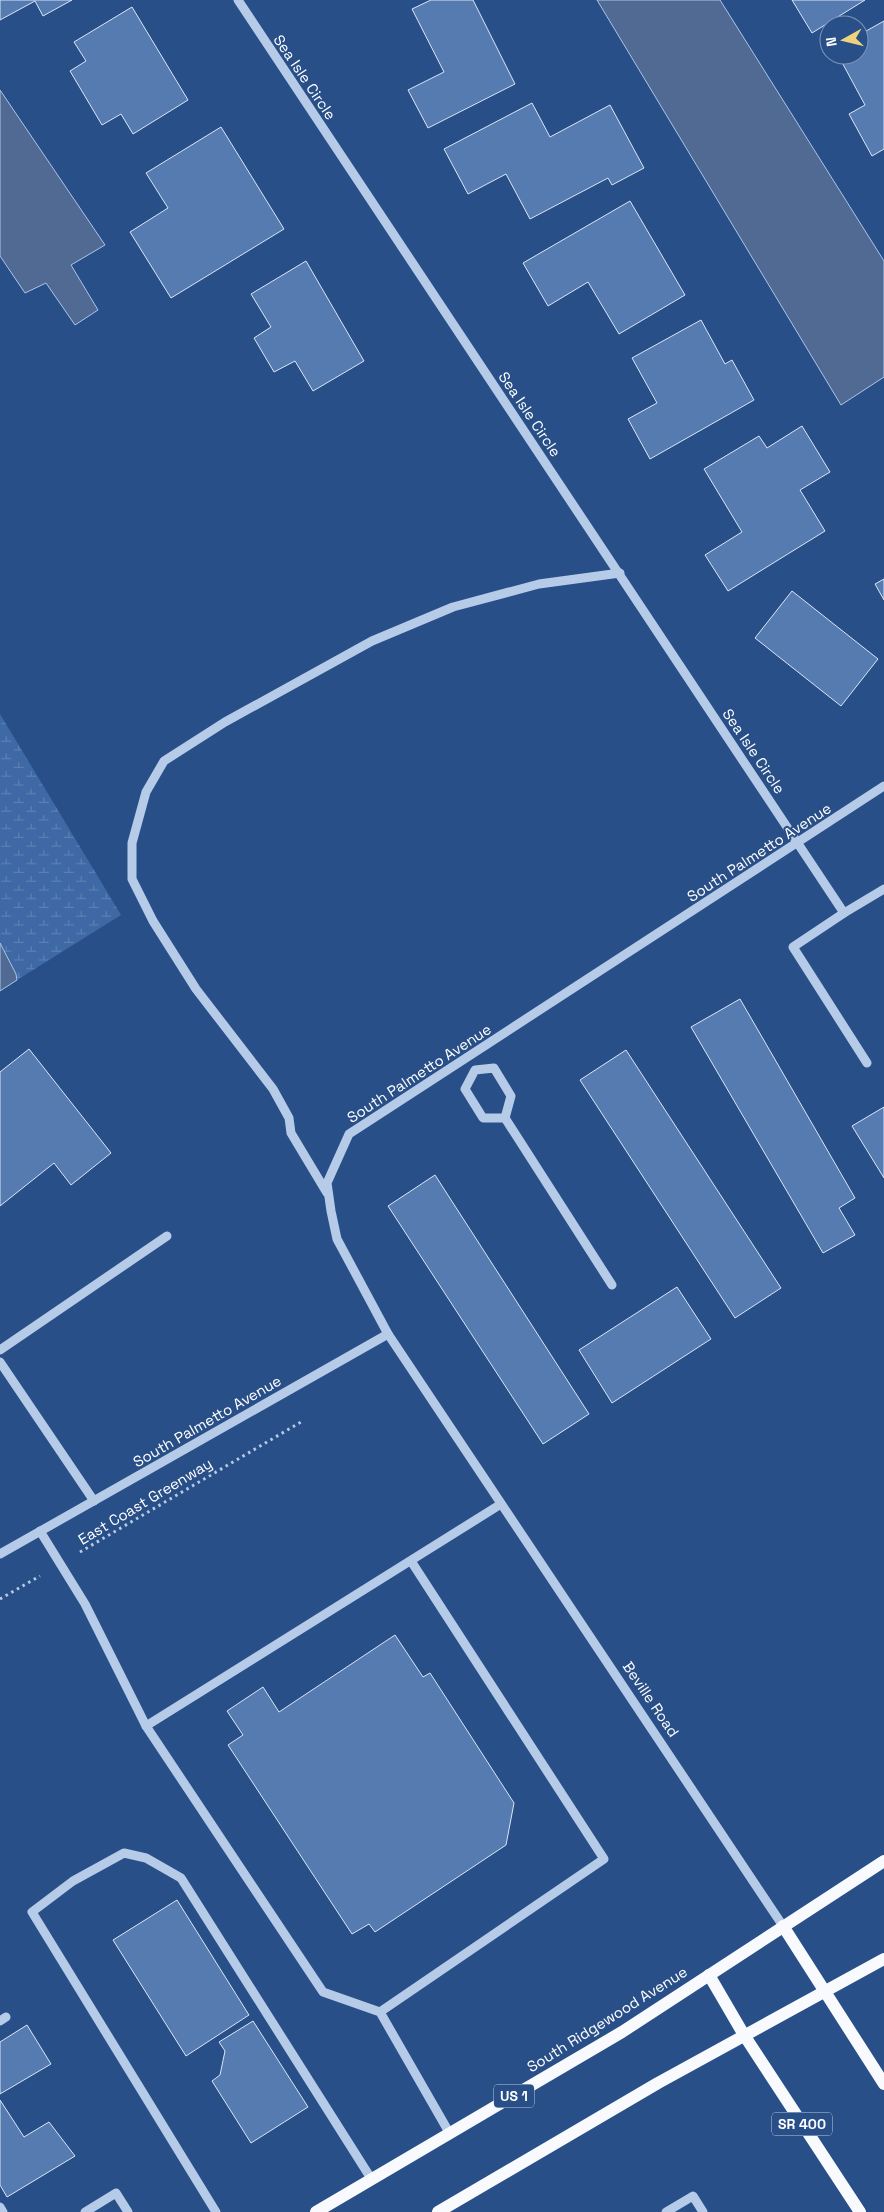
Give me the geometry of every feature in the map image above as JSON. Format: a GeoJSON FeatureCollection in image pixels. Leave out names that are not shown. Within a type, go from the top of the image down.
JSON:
{"type":"FeatureCollection","features":[{"type":"Feature","properties":{"kind":"main road","name":"South Ridgewood Avenue"},"geometry":{"type":"LineString","coordinates":[[316,2212],[622,2032],[884,1861]]}},
{"type":"Feature","properties":{"kind":"main road","name":"Beville Road"},"geometry":{"type":"LineString","coordinates":[[783,1926],[884,2084]]}},
{"type":"Feature","properties":{"kind":"main road"},"geometry":{"type":"LineString","coordinates":[[438,2212],[658,2082],[884,1959]]}},
{"type":"Feature","properties":{"kind":"main road","name":"SR 400"},"geometry":{"type":"LineString","coordinates":[[709,1975],[744,2035],[860,2212]]}},
{"type":"Feature","properties":{"kind":"street","name":"Sea Isle Circle"},"geometry":{"type":"LineString","coordinates":[[238,0],[844,913]]}},
{"type":"Feature","properties":{"kind":"street"},"geometry":{"type":"LineString","coordinates":[[328,1194],[291,1133],[289,1118],[273,1089],[196,989],[153,921],[132,879],[132,844],[146,792],[164,761],[225,722],[372,641],[463,604],[539,584],[620,573]]}},
{"type":"Feature","properties":{"kind":"street","name":"South Palmetto Avenue"},"geometry":{"type":"LineString","coordinates":[[0,1554],[388,1334],[337,1240],[328,1194],[327,1183],[350,1134],[884,786]]}},
{"type":"Feature","properties":{"kind":"street"},"geometry":{"type":"LineString","coordinates":[[867,1063],[793,947],[884,889]]}},
{"type":"Feature","properties":{"kind":"street"},"geometry":{"type":"LineString","coordinates":[[467,1058],[475,1070]]}},
{"type":"Feature","properties":{"kind":"street"},"geometry":{"type":"LineString","coordinates":[[475,1070],[494,1068],[511,1096],[504,1118]]}},
{"type":"Feature","properties":{"kind":"street"},"geometry":{"type":"LineString","coordinates":[[475,1070],[464,1089],[483,1118],[504,1118]]}},
{"type":"Feature","properties":{"kind":"street"},"geometry":{"type":"LineString","coordinates":[[504,1118],[612,1285]]}},
{"type":"Feature","properties":{"kind":"street"},"geometry":{"type":"LineString","coordinates":[[0,1350],[167,1236]]}},
{"type":"Feature","properties":{"kind":"street","name":"Beville Road"},"geometry":{"type":"LineString","coordinates":[[388,1334],[783,1926]]}},
{"type":"Feature","properties":{"kind":"street"},"geometry":{"type":"LineString","coordinates":[[0,1362],[94,1501]]}},
{"type":"Feature","properties":{"kind":"street"},"geometry":{"type":"LineString","coordinates":[[146,1726],[501,1504]]}},
{"type":"Feature","properties":{"kind":"street"},"geometry":{"type":"LineString","coordinates":[[40,1532],[85,1604],[146,1726],[323,1992],[380,2012],[450,2134]]}},
{"type":"Feature","properties":{"kind":"street"},"geometry":{"type":"LineString","coordinates":[[380,2012],[604,1859],[411,1560]]}},
{"type":"Feature","properties":{"kind":"street"},"geometry":{"type":"LineString","coordinates":[[216,2212],[32,1912],[73,1881],[124,1853],[146,1858],[181,1878],[372,2180]]}},
{"type":"Feature","properties":{"kind":"street"},"geometry":{"type":"LineString","coordinates":[[85,2212],[116,2193],[128,2212]]}},
{"type":"Feature","properties":{"kind":"street"},"geometry":{"type":"LineString","coordinates":[[666,2212],[693,2196],[703,2212]]}},
{"type":"Feature","properties":{"kind":"street"},"geometry":{"type":"LineString","coordinates":[[0,2207],[3,2212]]}},
{"type":"Feature","properties":{"kind":"path","name":"East Coast Greenway"},"geometry":{"type":"LineString","coordinates":[[0,1599],[301,1422]]}},
{"type":"Feature","properties":{"kind":"green space"},"geometry":{"type":"Polygon","coordinates":[[[0,714],[121,915],[17,980],[16,974],[0,943],[0,714]]]}},
{"type":"Feature","properties":{"kind":"shaded area"},"geometry":{"type":"Polygon","coordinates":[[[597,0],[720,0],[884,261],[884,377],[841,405],[597,0]]]}},
{"type":"Feature","properties":{"kind":"shaded area"},"geometry":{"type":"Polygon","coordinates":[[[0,90],[105,245],[71,265],[98,310],[75,325],[46,283],[25,293],[0,256],[0,90]]]}},
{"type":"Feature","properties":{"kind":"shaded area"},"geometry":{"type":"Polygon","coordinates":[[[0,943],[16,974],[17,980],[0,991],[0,943]]]}},
{"type":"Feature","properties":{"kind":"building"},"geometry":{"type":"Polygon","coordinates":[[[0,0],[72,0],[43,16],[35,1],[0,20],[0,0]]]}},
{"type":"Feature","properties":{"kind":"building"},"geometry":{"type":"Polygon","coordinates":[[[431,0],[473,0],[515,84],[428,128],[408,90],[444,72],[412,9],[431,0]]]}},
{"type":"Feature","properties":{"kind":"building"},"geometry":{"type":"Polygon","coordinates":[[[792,0],[865,0],[841,15],[819,15],[819,29],[812,33],[792,0]]]}},
{"type":"Feature","properties":{"kind":"building"},"geometry":{"type":"Polygon","coordinates":[[[132,7],[188,100],[133,134],[121,114],[102,125],[70,71],[86,61],[74,42],[132,7]]]}},
{"type":"Feature","properties":{"kind":"building"},"geometry":{"type":"Polygon","coordinates":[[[884,21],[884,149],[872,156],[849,114],[865,105],[843,65],[869,65],[869,29],[884,21]]]}},
{"type":"Feature","properties":{"kind":"building"},"geometry":{"type":"Polygon","coordinates":[[[532,103],[550,137],[610,105],[644,168],[612,185],[608,178],[530,219],[506,174],[468,194],[444,149],[532,103]]]}},
{"type":"Feature","properties":{"kind":"building"},"geometry":{"type":"Polygon","coordinates":[[[221,127],[284,229],[171,298],[130,232],[168,208],[146,173],[221,127]]]}},
{"type":"Feature","properties":{"kind":"building"},"geometry":{"type":"Polygon","coordinates":[[[630,201],[685,295],[619,334],[588,282],[548,306],[523,263],[630,201]]]}},
{"type":"Feature","properties":{"kind":"building"},"geometry":{"type":"Polygon","coordinates":[[[306,261],[364,361],[313,391],[295,361],[274,372],[254,338],[271,327],[251,294],[306,261]]]}},
{"type":"Feature","properties":{"kind":"building"},"geometry":{"type":"Polygon","coordinates":[[[701,320],[725,364],[732,360],[754,400],[650,459],[628,419],[657,403],[632,358],[701,320]]]}},
{"type":"Feature","properties":{"kind":"building"},"geometry":{"type":"Polygon","coordinates":[[[802,426],[830,472],[800,490],[825,531],[728,591],[705,555],[742,532],[704,469],[759,436],[767,448],[802,426]]]}},
{"type":"Feature","properties":{"kind":"building"},"geometry":{"type":"Polygon","coordinates":[[[884,579],[884,600],[875,584],[884,579]]]}},
{"type":"Feature","properties":{"kind":"building"},"geometry":{"type":"Polygon","coordinates":[[[792,591],[878,659],[841,706],[755,638],[792,591]]]}},
{"type":"Feature","properties":{"kind":"building"},"geometry":{"type":"Polygon","coordinates":[[[740,999],[855,1198],[839,1208],[855,1235],[823,1253],[691,1027],[740,999]]]}},
{"type":"Feature","properties":{"kind":"building"},"geometry":{"type":"Polygon","coordinates":[[[29,1049],[111,1153],[71,1185],[54,1163],[0,1206],[0,1072],[29,1049]]]}},
{"type":"Feature","properties":{"kind":"building"},"geometry":{"type":"Polygon","coordinates":[[[626,1050],[781,1288],[735,1318],[580,1080],[626,1050]]]}},
{"type":"Feature","properties":{"kind":"building"},"geometry":{"type":"Polygon","coordinates":[[[884,1107],[884,1178],[852,1126],[884,1107]]]}},
{"type":"Feature","properties":{"kind":"building"},"geometry":{"type":"Polygon","coordinates":[[[435,1175],[589,1414],[543,1444],[388,1206],[435,1175]]]}},
{"type":"Feature","properties":{"kind":"building"},"geometry":{"type":"Polygon","coordinates":[[[677,1287],[711,1339],[612,1403],[579,1350],[677,1287]]]}},
{"type":"Feature","properties":{"kind":"building"},"geometry":{"type":"Polygon","coordinates":[[[395,1635],[423,1677],[430,1673],[514,1803],[506,1845],[375,1932],[369,1924],[352,1934],[228,1745],[243,1735],[227,1711],[263,1687],[279,1712],[395,1635]]]}},
{"type":"Feature","properties":{"kind":"building"},"geometry":{"type":"Polygon","coordinates":[[[177,1900],[249,2015],[186,2056],[113,1940],[177,1900]]]}},
{"type":"Feature","properties":{"kind":"building"},"geometry":{"type":"Polygon","coordinates":[[[253,2021],[308,2107],[251,2143],[212,2081],[220,2075],[225,2051],[219,2042],[253,2021]]]}},
{"type":"Feature","properties":{"kind":"building"},"geometry":{"type":"Polygon","coordinates":[[[27,2025],[51,2064],[0,2094],[0,2042],[27,2025]]]}},
{"type":"Feature","properties":{"kind":"building"},"geometry":{"type":"Polygon","coordinates":[[[0,2100],[24,2137],[49,2122],[75,2156],[7,2197],[0,2185],[0,2100]]]}}]}
